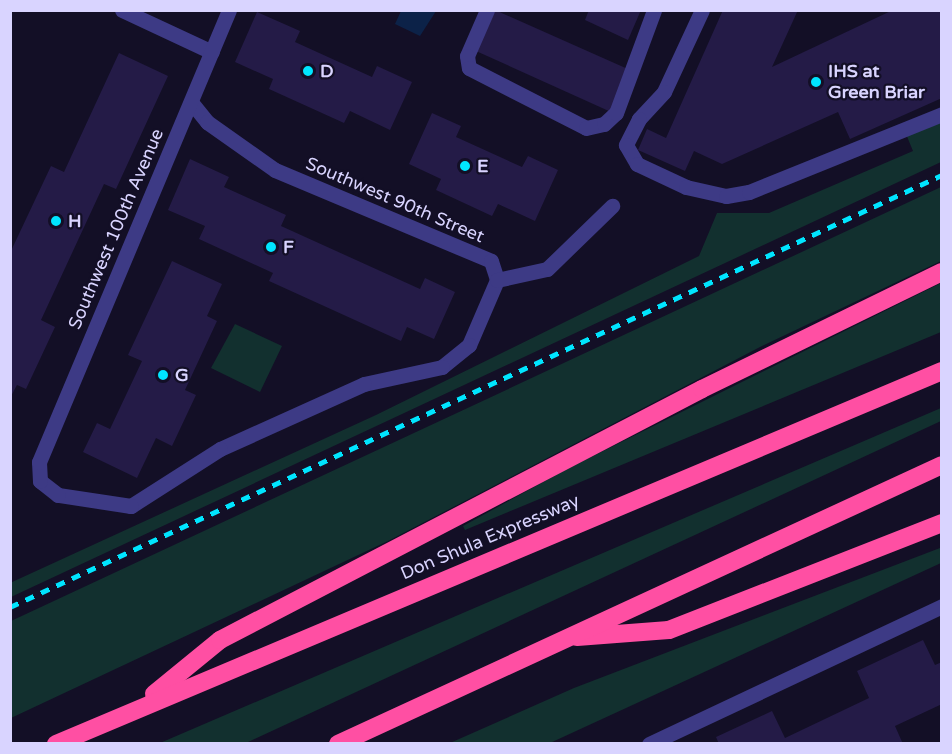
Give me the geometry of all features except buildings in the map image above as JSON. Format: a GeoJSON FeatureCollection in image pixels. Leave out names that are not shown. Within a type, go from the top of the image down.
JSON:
{"type":"FeatureCollection","features":[{"type":"Feature","properties":{"kind":"highway"},"geometry":{"type":"LineString","coordinates":[[136,708],[220,640],[702,389],[942,272]]}},
{"type":"Feature","properties":{"kind":"highway","name":"Don Shula Expressway"},"geometry":{"type":"LineString","coordinates":[[56,744],[136,708],[942,371]]}},
{"type":"Feature","properties":{"kind":"highway"},"geometry":{"type":"LineString","coordinates":[[338,744],[563,638],[942,465]]}},
{"type":"Feature","properties":{"kind":"highway"},"geometry":{"type":"LineString","coordinates":[[563,638],[669,630],[942,522]]}},
{"type":"Feature","properties":{"kind":"street"},"geometry":{"type":"LineString","coordinates":[[122,10],[212,52]]}},
{"type":"Feature","properties":{"kind":"street","name":"Southwest 100th Avenue"},"geometry":{"type":"LineString","coordinates":[[229,10],[39,462],[40,481],[52,493],[111,507],[137,504],[241,440],[364,384],[442,367],[469,345],[497,280]]}},
{"type":"Feature","properties":{"kind":"street"},"geometry":{"type":"LineString","coordinates":[[487,10],[467,56],[472,72],[586,128],[604,124],[616,113],[654,10]]}},
{"type":"Feature","properties":{"kind":"street"},"geometry":{"type":"LineString","coordinates":[[702,10],[664,92],[639,119],[626,145],[637,164],[686,187],[726,196],[749,192],[942,114]]}},
{"type":"Feature","properties":{"kind":"street","name":"Southwest 90th Street"},"geometry":{"type":"LineString","coordinates":[[191,102],[207,122],[274,170],[491,261],[497,280]]}},
{"type":"Feature","properties":{"kind":"street"},"geometry":{"type":"LineString","coordinates":[[497,280],[547,269],[612,206]]}},
{"type":"Feature","properties":{"kind":"street"},"geometry":{"type":"LineString","coordinates":[[649,744],[942,606]]}},
{"type":"Feature","properties":{"kind":"green space"},"geometry":{"type":"Polygon","coordinates":[[[941,120],[941,162],[11,597],[10,583],[376,415],[699,256],[717,213],[769,213],[913,151],[906,134],[941,120]]]}},
{"type":"Feature","properties":{"kind":"green space"},"geometry":{"type":"Polygon","coordinates":[[[941,187],[941,261],[760,347],[388,541],[11,718],[11,621],[941,187]]]}},
{"type":"Feature","properties":{"kind":"green space"},"geometry":{"type":"Polygon","coordinates":[[[941,283],[941,332],[465,530],[463,526],[567,469],[941,283]]]}},
{"type":"Feature","properties":{"kind":"green space"},"geometry":{"type":"Polygon","coordinates":[[[235,324],[282,346],[260,392],[211,368],[235,324]]]}},
{"type":"Feature","properties":{"kind":"green space"},"geometry":{"type":"Polygon","coordinates":[[[941,408],[941,421],[246,743],[160,743],[941,408]]]}},
{"type":"Feature","properties":{"kind":"green space"},"geometry":{"type":"Polygon","coordinates":[[[940,548],[941,563],[550,743],[450,743],[574,688],[940,548]]]}},
{"type":"Feature","properties":{"kind":"water"},"geometry":{"type":"Polygon","coordinates":[[[401,10],[436,11],[420,36],[395,24],[401,10]]]}},
{"type":"Feature","properties":{"kind":"railway"},"geometry":{"type":"LineString","coordinates":[[10,607],[942,175]]}},
{"type":"Feature","properties":{"kind":"place","name":"D"},"geometry":{"type":"Point","coordinates":[308,71]}},
{"type":"Feature","properties":{"kind":"place","name":"IHS at Green Briar"},"geometry":{"type":"Point","coordinates":[816,82]}},
{"type":"Feature","properties":{"kind":"place","name":"E"},"geometry":{"type":"Point","coordinates":[465,166]}},
{"type":"Feature","properties":{"kind":"place","name":"H"},"geometry":{"type":"Point","coordinates":[56,221]}},
{"type":"Feature","properties":{"kind":"place","name":"F"},"geometry":{"type":"Point","coordinates":[271,247]}},
{"type":"Feature","properties":{"kind":"place","name":"G"},"geometry":{"type":"Point","coordinates":[163,375]}}]}
